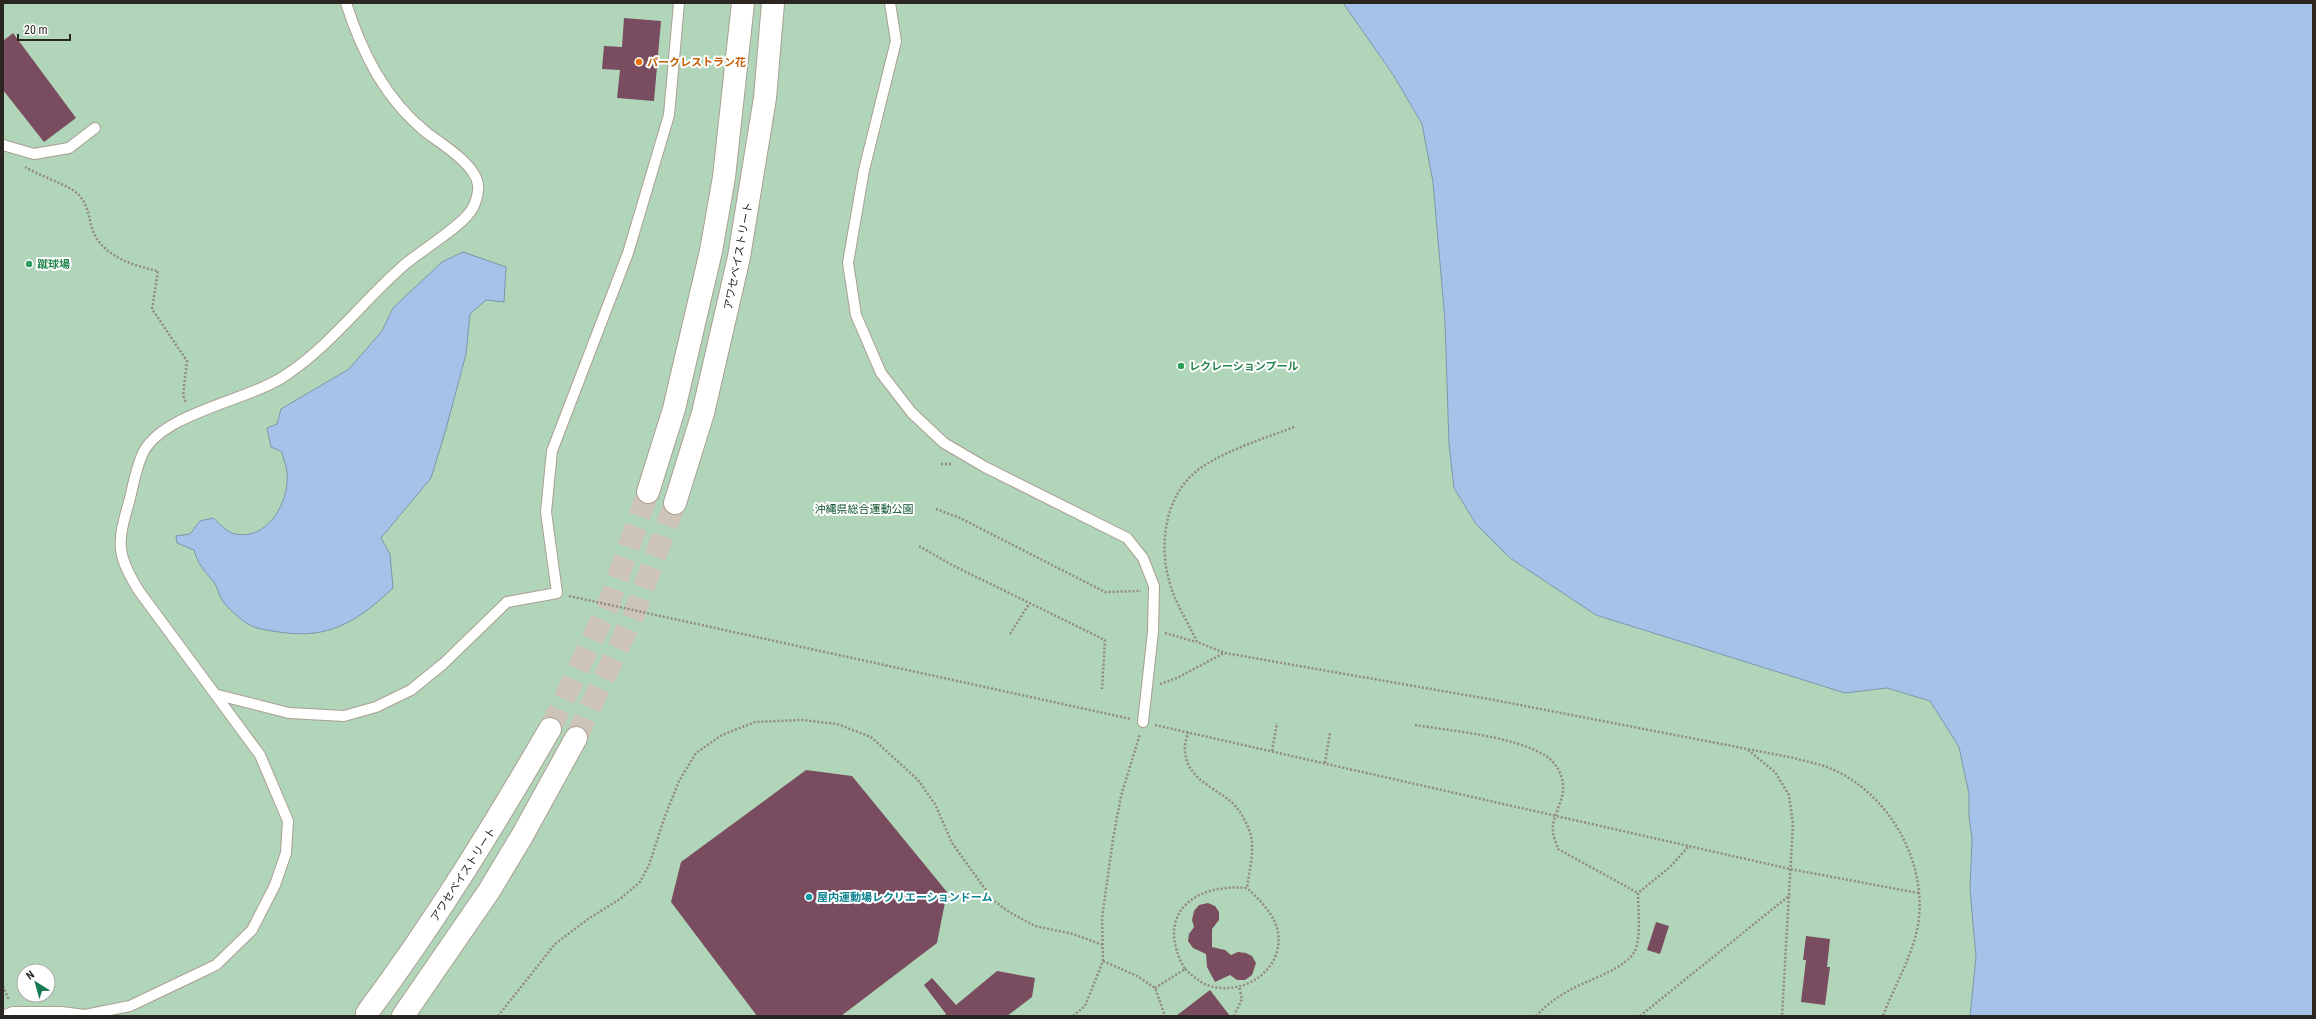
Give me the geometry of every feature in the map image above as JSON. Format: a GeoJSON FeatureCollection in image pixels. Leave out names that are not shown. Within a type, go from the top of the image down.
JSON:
{"type":"FeatureCollection","features":[{"type":"Feature","properties":{"kind":"main road"},"geometry":{"type":"LineString","coordinates":[[648,492],[674,409],[695,325],[711,251],[724,177],[743,3]]}},
{"type":"Feature","properties":{"kind":"main road","name":"アワセベイストリート"},"geometry":{"type":"LineString","coordinates":[[675,503],[703,413],[739,257],[765,98],[773,3]]}},
{"type":"Feature","properties":{"kind":"main road","name":"アワセベイストリート"},"geometry":{"type":"LineString","coordinates":[[367,1013],[400,969],[466,871],[550,728]]}},
{"type":"Feature","properties":{"kind":"main road"},"geometry":{"type":"LineString","coordinates":[[403,1016],[488,891],[522,836],[576,738]]}},
{"type":"Feature","properties":{"kind":"lane"},"geometry":{"type":"LineString","coordinates":[[3,1016],[13,1012],[61,1012],[85,1015],[130,1006],[216,965],[252,930],[275,885],[286,852],[288,821],[260,755],[218,695],[139,591],[128,573],[119,541],[143,452],[154,437],[172,425],[262,389],[287,375],[318,350],[403,266],[470,212],[476,197],[478,184],[470,169],[458,156],[409,116],[388,92],[364,51],[346,3]]}},
{"type":"Feature","properties":{"kind":"lane"},"geometry":{"type":"LineString","coordinates":[[218,695],[289,713],[344,716],[376,707],[411,690],[443,664],[507,602],[557,593],[546,512],[552,451],[628,253],[669,115],[679,3]]}},
{"type":"Feature","properties":{"kind":"lane"},"geometry":{"type":"LineString","coordinates":[[890,3],[896,41],[864,170],[848,263],[856,315],[881,373],[912,413],[944,443],[986,467],[1127,538],[1143,558],[1154,586],[1153,632],[1143,722]]}},
{"type":"Feature","properties":{"kind":"lane"},"geometry":{"type":"LineString","coordinates":[[3,145],[34,154],[69,148],[95,128]]}},
{"type":"Feature","properties":{"kind":"path"},"geometry":{"type":"LineString","coordinates":[[22,165],[38,175],[78,194],[90,213],[94,232],[106,250],[136,266],[158,271],[152,309],[187,361],[183,395],[192,416]]}},
{"type":"Feature","properties":{"kind":"path"},"geometry":{"type":"LineString","coordinates":[[1197,642],[1173,594],[1165,561],[1166,530],[1175,495],[1201,468],[1237,449],[1294,427]]}},
{"type":"Feature","properties":{"kind":"path"},"geometry":{"type":"LineString","coordinates":[[941,464],[955,464]]}},
{"type":"Feature","properties":{"kind":"path"},"geometry":{"type":"LineString","coordinates":[[936,509],[960,518],[1105,592],[1144,590],[1144,598]]}},
{"type":"Feature","properties":{"kind":"path"},"geometry":{"type":"LineString","coordinates":[[919,546],[1029,603],[1105,640],[1102,689]]}},
{"type":"Feature","properties":{"kind":"path"},"geometry":{"type":"LineString","coordinates":[[557,593],[1188,732],[1790,869],[1918,893]]}},
{"type":"Feature","properties":{"kind":"path"},"geometry":{"type":"LineString","coordinates":[[1010,634],[1029,603]]}},
{"type":"Feature","properties":{"kind":"path"},"geometry":{"type":"LineString","coordinates":[[1153,632],[1171,634],[1225,653],[1494,700],[1794,758],[1834,770],[1867,791],[1905,840],[1916,867],[1918,925],[1906,964],[1883,1016]]}},
{"type":"Feature","properties":{"kind":"path"},"geometry":{"type":"LineString","coordinates":[[1147,689],[1177,678],[1225,653]]}},
{"type":"Feature","properties":{"kind":"path"},"geometry":{"type":"LineString","coordinates":[[498,1016],[555,944],[588,919],[620,900],[640,882],[649,865],[665,816],[680,781],[696,753],[722,735],[755,722],[802,720],[837,724],[871,737],[918,780],[935,804],[952,843],[993,900],[1009,912],[1035,926],[1073,934],[1103,945]]}},
{"type":"Feature","properties":{"kind":"path"},"geometry":{"type":"LineString","coordinates":[[1073,1016],[1084,1006],[1103,961],[1102,918],[1112,839],[1122,796],[1143,722]]}},
{"type":"Feature","properties":{"kind":"path"},"geometry":{"type":"LineString","coordinates":[[1272,751],[1277,723]]}},
{"type":"Feature","properties":{"kind":"path"},"geometry":{"type":"LineString","coordinates":[[1415,725],[1498,740],[1527,747],[1546,757],[1558,768],[1563,784],[1562,799],[1552,831],[1558,849],[1638,893]]}},
{"type":"Feature","properties":{"kind":"path"},"geometry":{"type":"LineString","coordinates":[[1188,732],[1185,750],[1189,767],[1208,787],[1230,800],[1243,817],[1252,841],[1247,888]]}},
{"type":"Feature","properties":{"kind":"path"},"geometry":{"type":"LineString","coordinates":[[1325,763],[1330,733]]}},
{"type":"Feature","properties":{"kind":"path"},"geometry":{"type":"LineString","coordinates":[[1748,750],[1775,772],[1789,795],[1793,824],[1782,1016]]}},
{"type":"Feature","properties":{"kind":"path"},"geometry":{"type":"LineString","coordinates":[[1638,893],[1670,867],[1689,846]]}},
{"type":"Feature","properties":{"kind":"path"},"geometry":{"type":"LineString","coordinates":[[1231,886],[1247,888],[1269,912],[1278,932],[1277,949],[1270,967],[1255,982],[1226,989],[1209,986],[1198,981],[1186,969],[1177,954],[1174,940],[1175,924],[1182,907],[1194,898],[1212,890],[1231,886]]}},
{"type":"Feature","properties":{"kind":"path"},"geometry":{"type":"LineString","coordinates":[[1536,1016],[1548,1004],[1570,990],[1630,959],[1636,948],[1638,928],[1638,893]]}},
{"type":"Feature","properties":{"kind":"path"},"geometry":{"type":"LineString","coordinates":[[1640,1016],[1790,895]]}},
{"type":"Feature","properties":{"kind":"path"},"geometry":{"type":"LineString","coordinates":[[1103,961],[1137,976],[1155,988],[1166,1016]]}},
{"type":"Feature","properties":{"kind":"path"},"geometry":{"type":"LineString","coordinates":[[1155,988],[1186,969]]}},
{"type":"Feature","properties":{"kind":"path"},"geometry":{"type":"LineString","coordinates":[[1234,1016],[1242,999],[1239,987]]}},
{"type":"Feature","properties":{"kind":"green space","name":"沖縄県総合運動公園"},"geometry":{"type":"Polygon","coordinates":[[[3,3],[1343,3],[1394,76],[1422,124],[1433,182],[1445,321],[1449,444],[1454,488],[1476,524],[1510,558],[1596,615],[1845,693],[1887,688],[1930,701],[1959,747],[1969,794],[1969,816],[1972,839],[1970,889],[1976,957],[1970,1016],[3,1016],[3,3]]]}},
{"type":"Feature","properties":{"kind":"water"},"geometry":{"type":"Polygon","coordinates":[[[1343,3],[2313,3],[2313,1016],[1970,1016],[1976,957],[1970,889],[1972,839],[1969,816],[1969,794],[1959,747],[1930,701],[1887,688],[1845,693],[1596,615],[1510,558],[1476,524],[1454,488],[1449,444],[1445,321],[1433,182],[1422,124],[1394,76],[1343,3]]]}},
{"type":"Feature","properties":{"kind":"water"},"geometry":{"type":"Polygon","coordinates":[[[463,252],[506,267],[504,302],[486,300],[470,314],[466,354],[431,478],[381,538],[390,554],[393,588],[355,619],[328,630],[297,634],[264,630],[246,623],[224,603],[215,583],[200,564],[194,550],[177,543],[176,536],[190,534],[200,521],[213,518],[227,530],[235,534],[247,535],[267,525],[281,506],[285,495],[287,470],[282,452],[271,447],[267,428],[277,424],[281,409],[349,369],[382,331],[393,308],[442,262],[463,252]]]}},
{"type":"Feature","properties":{"kind":"building"},"geometry":{"type":"Polygon","coordinates":[[[624,18],[661,21],[654,101],[617,98],[620,70],[602,69],[604,46],[622,47],[624,18]]]}},
{"type":"Feature","properties":{"kind":"building"},"geometry":{"type":"Polygon","coordinates":[[[13,33],[76,118],[44,142],[3,90],[3,41],[13,33]]]}},
{"type":"Feature","properties":{"kind":"building","name":"屋内運動場レクリエーションドーム"},"geometry":{"type":"Polygon","coordinates":[[[806,770],[852,776],[947,892],[937,943],[841,1016],[757,1016],[671,902],[681,862],[806,770]]]}},
{"type":"Feature","properties":{"kind":"building"},"geometry":{"type":"Polygon","coordinates":[[[1208,903],[1215,906],[1219,912],[1219,920],[1212,929],[1212,947],[1225,950],[1231,955],[1238,952],[1246,953],[1252,956],[1256,963],[1252,975],[1245,980],[1237,980],[1230,975],[1215,982],[1207,967],[1206,954],[1193,948],[1188,941],[1189,934],[1194,927],[1192,920],[1194,911],[1199,905],[1208,903]]]}},
{"type":"Feature","properties":{"kind":"building"},"geometry":{"type":"Polygon","coordinates":[[[1656,922],[1669,926],[1660,954],[1647,950],[1656,922]]]}},
{"type":"Feature","properties":{"kind":"building"},"geometry":{"type":"Polygon","coordinates":[[[1806,936],[1830,939],[1827,967],[1830,967],[1825,1005],[1801,1002],[1806,960],[1803,960],[1806,936]]]}},
{"type":"Feature","properties":{"kind":"building"},"geometry":{"type":"Polygon","coordinates":[[[997,971],[1035,978],[1032,997],[1007,1016],[943,1016],[946,1014],[924,985],[932,978],[956,1005],[997,971]]]}},
{"type":"Feature","properties":{"kind":"building"},"geometry":{"type":"Polygon","coordinates":[[[1210,990],[1230,1016],[1176,1016],[1210,990]]]}},
{"type":"Feature","properties":{"kind":"tunnel"},"geometry":{"type":"LineString","coordinates":[[550,729],[608,606],[648,492]]}},
{"type":"Feature","properties":{"kind":"tunnel"},"geometry":{"type":"LineString","coordinates":[[576,738],[634,614],[675,503]]}},
{"type":"Feature","properties":{"kind":"place","name":"パークレストラン花"},"geometry":{"type":"Point","coordinates":[639,62]}},
{"type":"Feature","properties":{"kind":"place","name":"蹴球場"},"geometry":{"type":"Point","coordinates":[29,264]}},
{"type":"Feature","properties":{"kind":"place","name":"レクレーションプール"},"geometry":{"type":"Point","coordinates":[1181,366]}},
{"type":"Feature","properties":{"kind":"place","name":"屋内運動場レクリエーションドーム"},"geometry":{"type":"Point","coordinates":[809,897]}}]}
